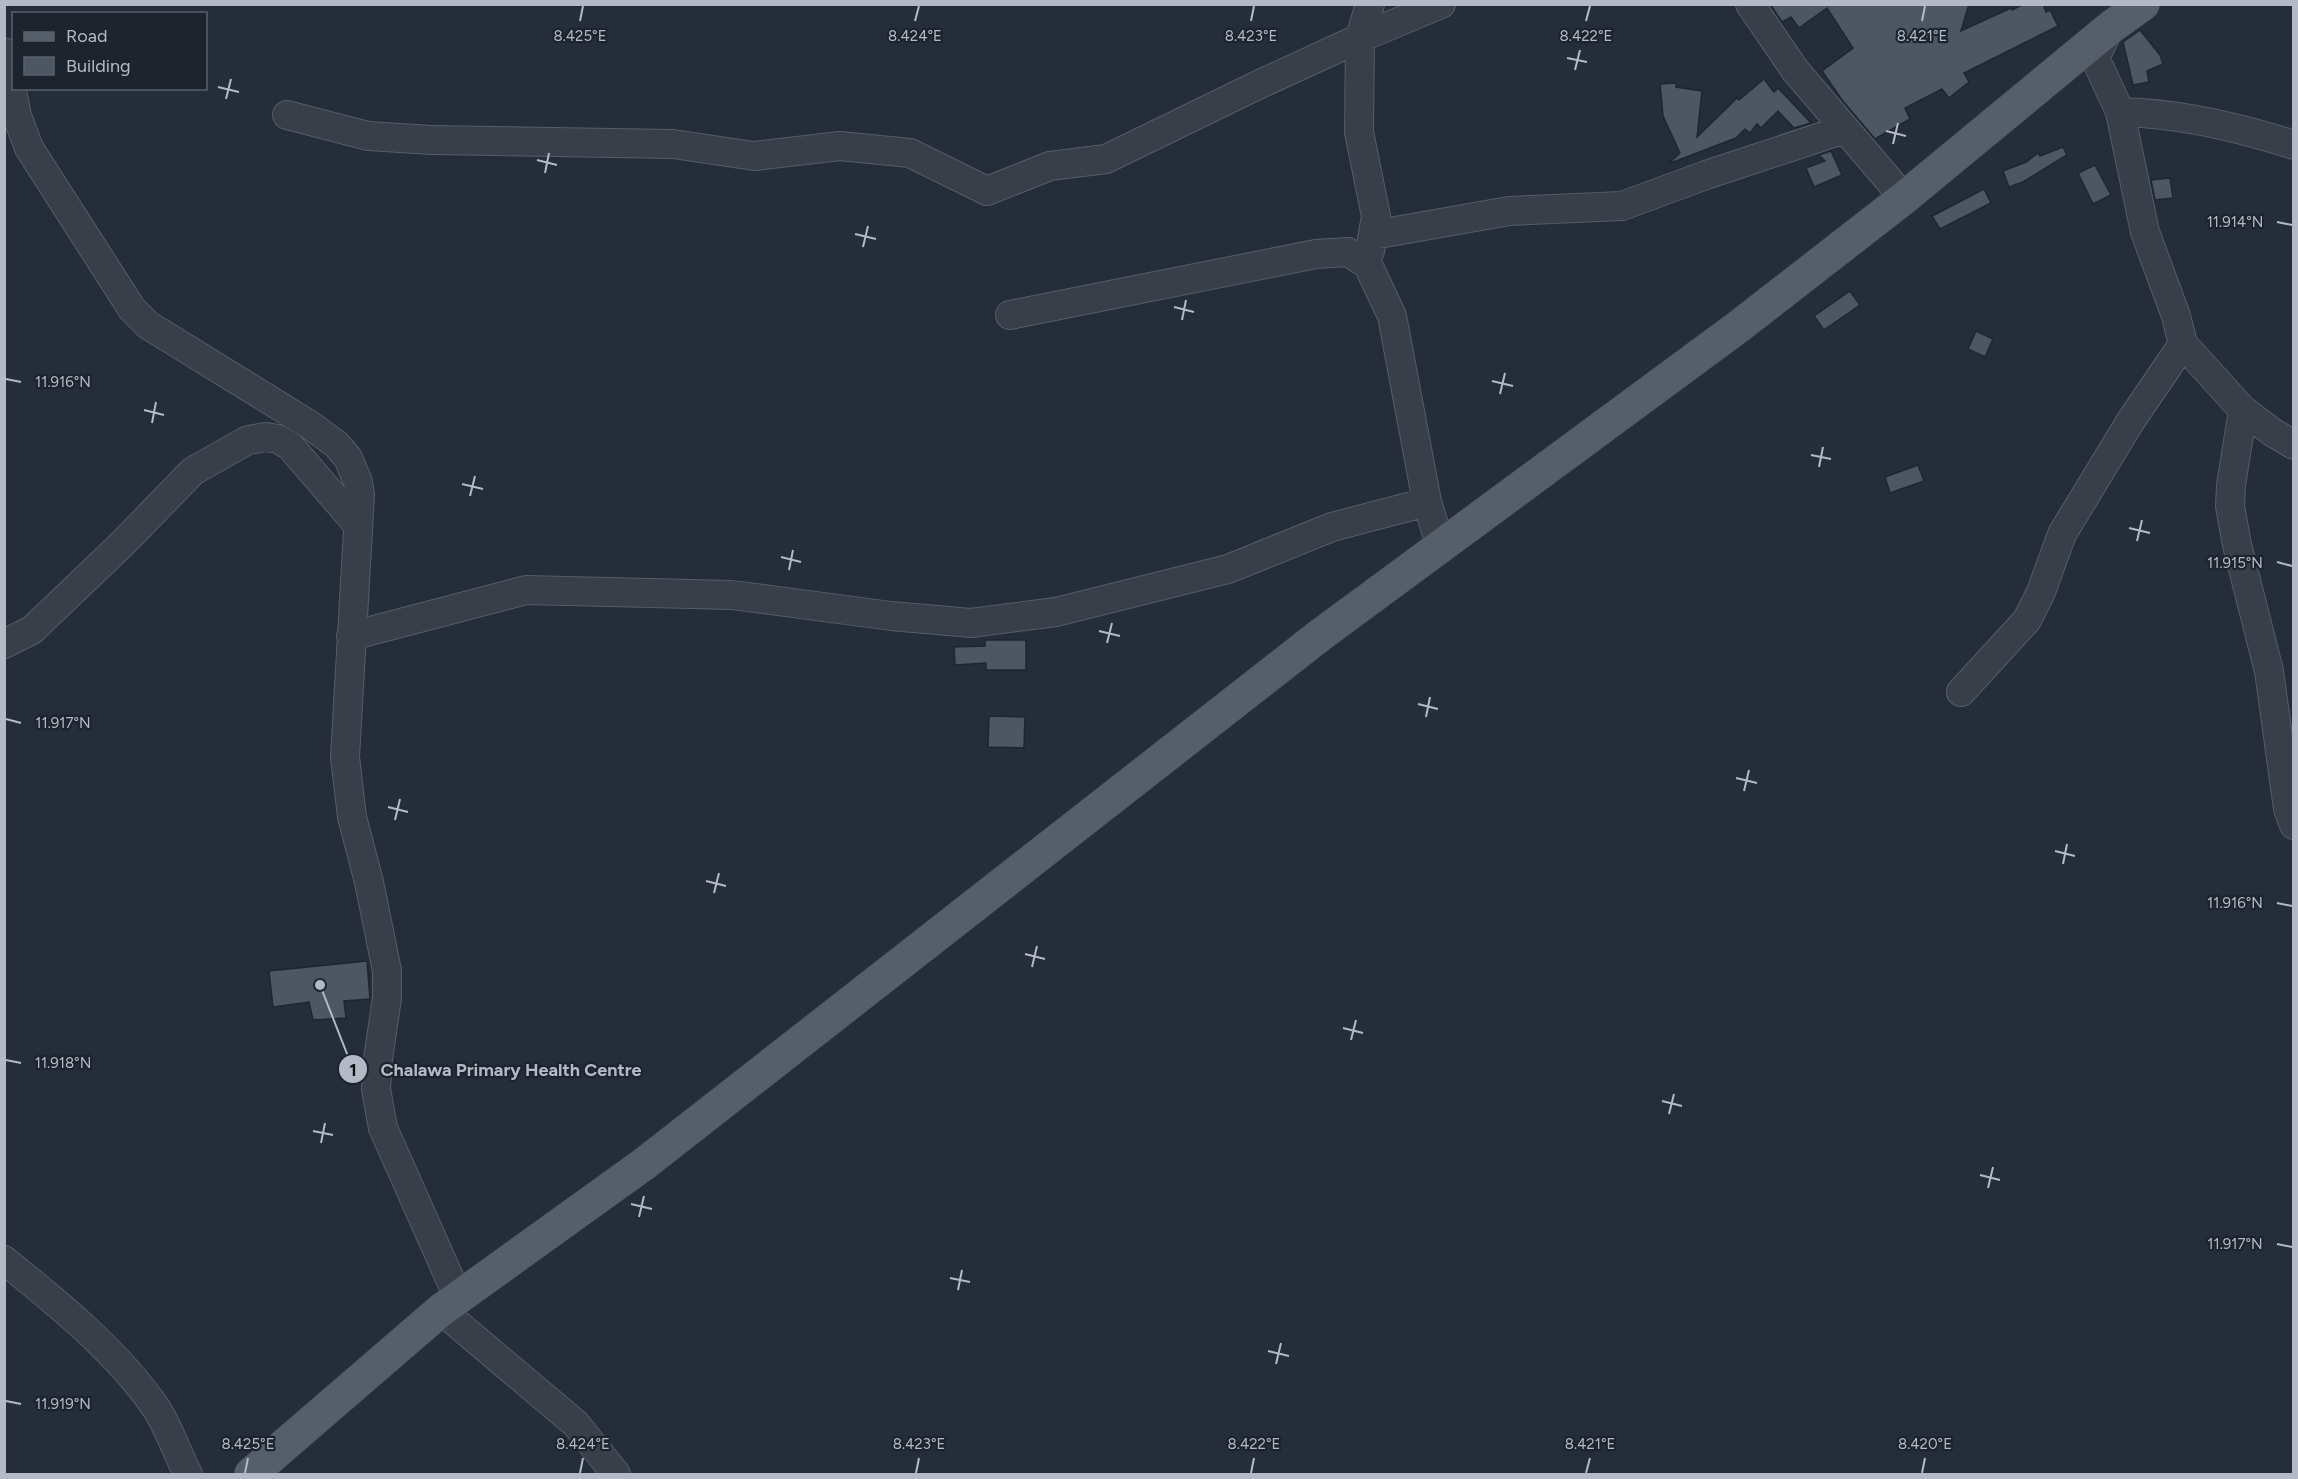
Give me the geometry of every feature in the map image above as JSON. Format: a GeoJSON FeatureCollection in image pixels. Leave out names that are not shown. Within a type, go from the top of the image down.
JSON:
{"type":"FeatureCollection","features":[{"type":"Feature","properties":{"kind":"main road"},"geometry":{"type":"LineString","coordinates":[[251,1474],[450,1303],[644,1164],[1319,636],[1738,327],[1904,198],[2117,16],[2143,4]]}},
{"type":"Feature","properties":{"kind":"street"},"geometry":{"type":"LineString","coordinates":[[1368,265],[1376,216],[1359,132],[1360,38],[1370,4]]}},
{"type":"Feature","properties":{"kind":"street"},"geometry":{"type":"LineString","coordinates":[[287,115],[368,136],[432,140],[672,144],[754,156],[840,146],[910,153],[987,191],[1050,166],[1107,159],[1260,84],[1360,38],[1442,4]]}},
{"type":"Feature","properties":{"kind":"street"},"geometry":{"type":"LineString","coordinates":[[1750,4],[1795,70],[1904,198]]}},
{"type":"Feature","properties":{"kind":"street"},"geometry":{"type":"LineString","coordinates":[[2117,16],[2095,58],[2120,112],[2145,232],[2176,316],[2183,344],[2243,410],[2294,446]]}},
{"type":"Feature","properties":{"kind":"street"},"geometry":{"type":"LineString","coordinates":[[4,52],[17,116],[29,148],[132,309],[148,325],[310,425],[337,445],[348,458],[358,482],[360,495],[345,757],[352,817],[371,892],[387,971],[387,998],[376,1089],[382,1128],[450,1303],[576,1424],[616,1474]]}},
{"type":"Feature","properties":{"kind":"street"},"geometry":{"type":"LineString","coordinates":[[2120,112],[2155,113],[2249,131],[2294,145]]}},
{"type":"Feature","properties":{"kind":"street"},"geometry":{"type":"LineString","coordinates":[[1373,235],[1509,211],[1622,206],[1706,175],[1845,129]]}},
{"type":"Feature","properties":{"kind":"street"},"geometry":{"type":"LineString","coordinates":[[1010,315],[1316,254],[1348,252],[1368,265],[1392,316],[1427,501],[1441,547]]}},
{"type":"Feature","properties":{"kind":"street"},"geometry":{"type":"LineString","coordinates":[[1961,693],[2027,620],[2041,592],[2062,534],[2130,422],[2183,344]]}},
{"type":"Feature","properties":{"kind":"street"},"geometry":{"type":"LineString","coordinates":[[2243,410],[2231,485],[2230,506],[2237,545],[2269,671],[2288,809],[2294,825]]}},
{"type":"Feature","properties":{"kind":"street"},"geometry":{"type":"LineString","coordinates":[[4,644],[32,630],[194,471],[248,440],[266,437],[278,439],[290,446],[358,525]]}},
{"type":"Feature","properties":{"kind":"street"},"geometry":{"type":"LineString","coordinates":[[351,636],[526,590],[732,595],[891,616],[970,623],[1056,612],[1228,569],[1332,527],[1427,501]]}},
{"type":"Feature","properties":{"kind":"street"},"geometry":{"type":"LineString","coordinates":[[4,1260],[66,1312],[120,1365],[156,1409],[188,1474]]}},
{"type":"Feature","properties":{"kind":"building"},"geometry":{"type":"Polygon","coordinates":[[[1770,4],[1969,4],[1961,31],[2011,8],[2012,10],[2024,4],[2043,4],[2046,12],[2050,10],[2058,26],[1964,73],[1969,82],[1949,98],[1942,89],[1905,108],[1910,119],[1875,139],[1842,100],[1822,71],[1853,48],[1827,8],[1799,28],[1791,17],[1782,22],[1770,4]]]}},
{"type":"Feature","properties":{"kind":"building"},"geometry":{"type":"Polygon","coordinates":[[[2140,30],[2160,55],[2163,64],[2147,71],[2149,82],[2133,85],[2123,42],[2140,30]]]}},
{"type":"Feature","properties":{"kind":"building"},"geometry":{"type":"Polygon","coordinates":[[[1764,79],[1774,92],[1778,88],[1811,123],[1794,128],[1778,111],[1761,128],[1757,124],[1750,133],[1745,129],[1736,138],[1668,164],[1680,153],[1663,116],[1660,84],[1676,83],[1676,87],[1702,91],[1697,137],[1737,98],[1739,100],[1764,79]]]}},
{"type":"Feature","properties":{"kind":"building"},"geometry":{"type":"Polygon","coordinates":[[[2063,147],[2067,155],[2023,182],[2009,187],[2003,171],[2026,162],[2038,153],[2040,156],[2063,147]]]}},
{"type":"Feature","properties":{"kind":"building"},"geometry":{"type":"Polygon","coordinates":[[[1831,151],[1842,175],[1814,187],[1806,168],[1825,161],[1819,155],[1831,151]]]}},
{"type":"Feature","properties":{"kind":"building"},"geometry":{"type":"Polygon","coordinates":[[[2095,165],[2111,195],[2093,204],[2078,173],[2095,165]]]}},
{"type":"Feature","properties":{"kind":"building"},"geometry":{"type":"Polygon","coordinates":[[[2170,178],[2173,198],[2155,200],[2151,180],[2170,178]]]}},
{"type":"Feature","properties":{"kind":"building"},"geometry":{"type":"Polygon","coordinates":[[[1984,189],[1991,203],[1940,229],[1932,216],[1984,189]]]}},
{"type":"Feature","properties":{"kind":"building"},"geometry":{"type":"Polygon","coordinates":[[[1850,291],[1860,305],[1824,330],[1814,316],[1850,291]]]}},
{"type":"Feature","properties":{"kind":"building"},"geometry":{"type":"Polygon","coordinates":[[[1976,331],[1993,339],[1985,357],[1968,349],[1976,331]]]}},
{"type":"Feature","properties":{"kind":"building"},"geometry":{"type":"Polygon","coordinates":[[[1918,465],[1924,481],[1890,493],[1885,477],[1918,465]]]}},
{"type":"Feature","properties":{"kind":"building"},"geometry":{"type":"Polygon","coordinates":[[[985,640],[1026,640],[1026,670],[986,670],[986,663],[955,665],[954,647],[985,646],[985,640]]]}},
{"type":"Feature","properties":{"kind":"building"},"geometry":{"type":"Polygon","coordinates":[[[989,716],[1025,717],[1024,748],[988,747],[989,716]]]}},
{"type":"Feature","properties":{"kind":"building"},"geometry":{"type":"Polygon","coordinates":[[[367,961],[370,999],[344,1001],[346,1018],[313,1020],[309,1002],[273,1007],[269,971],[367,961]]]}},
{"type":"Feature","properties":{"kind":"place","name":"Chalawa Primary Health Centre"},"geometry":{"type":"Point","coordinates":[320,985]}}]}
